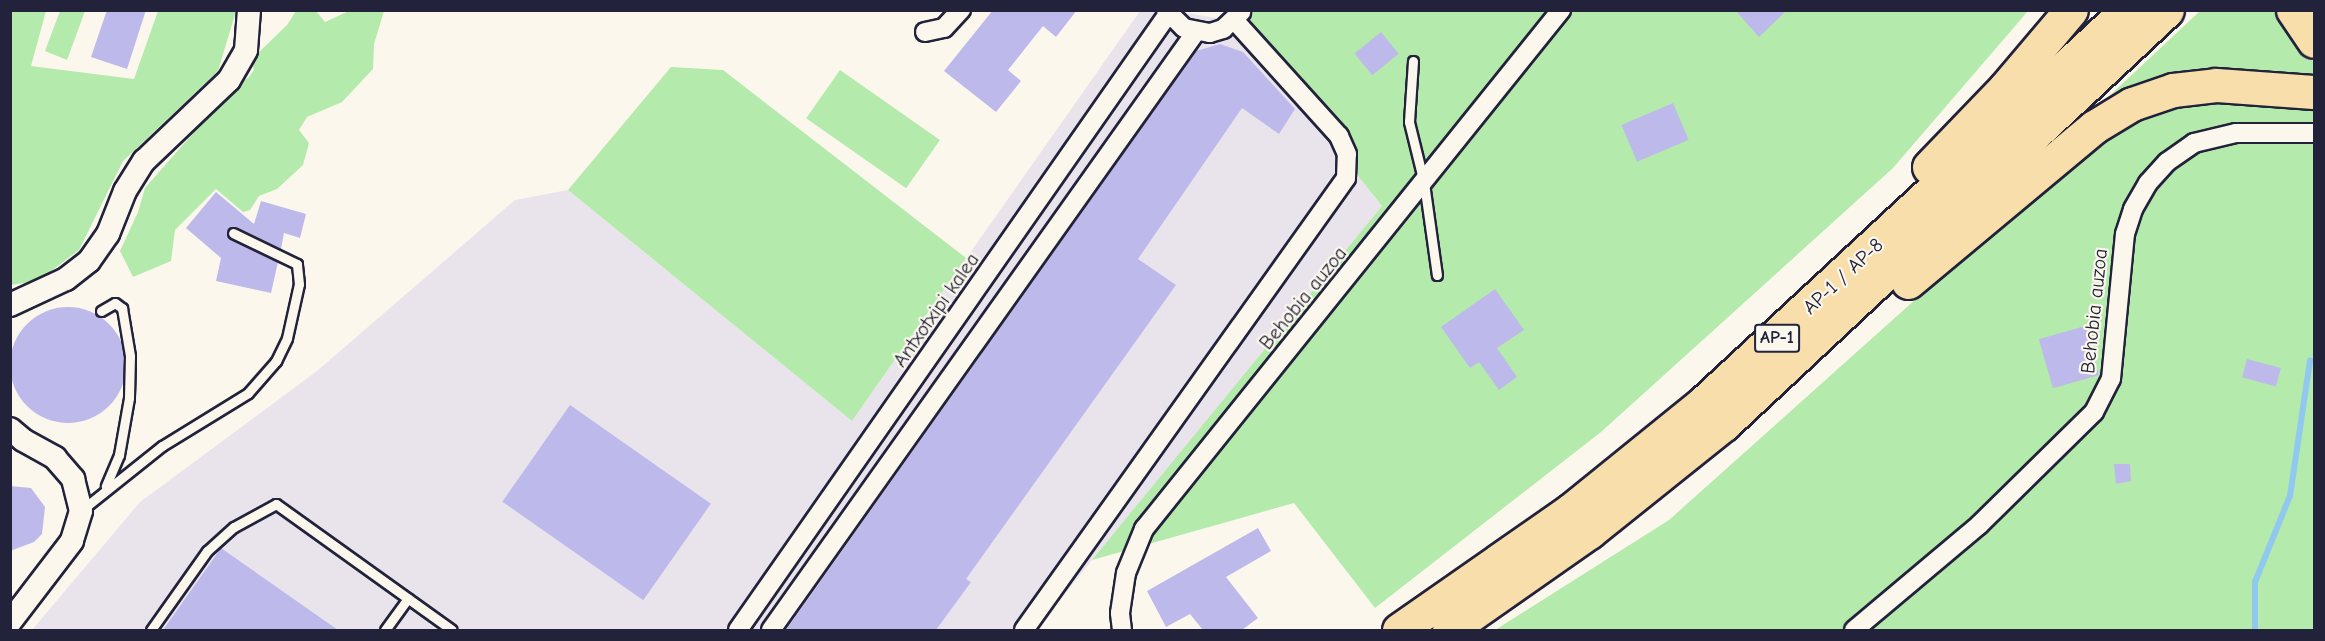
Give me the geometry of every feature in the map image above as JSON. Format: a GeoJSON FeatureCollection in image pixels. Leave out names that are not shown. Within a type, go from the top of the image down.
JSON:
{"type":"FeatureCollection","features":[{"type":"Feature","properties":{"kind":"highway"},"geometry":{"type":"LineString","coordinates":[[1767,348],[1792,308],[2005,88],[2071,10]]}},
{"type":"Feature","properties":{"kind":"highway","name":"AP-1 / AP-8"},"geometry":{"type":"LineString","coordinates":[[1399,630],[1571,510],[1767,348],[2127,10]]}},
{"type":"Feature","properties":{"kind":"highway","name":"AP-1 / AP-8"},"geometry":{"type":"LineString","coordinates":[[1449,630],[1649,486],[1769,384],[2167,10]]}},
{"type":"Feature","properties":{"kind":"highway"},"geometry":{"type":"LineString","coordinates":[[2293,10],[2314,41]]}},
{"type":"Feature","properties":{"kind":"highway"},"geometry":{"type":"LineString","coordinates":[[1769,384],[1870,314],[2112,114],[2152,96],[2195,86],[2238,85],[2314,92]]}},
{"type":"Feature","properties":{"kind":"street"},"geometry":{"type":"LineString","coordinates":[[10,305],[66,279],[89,261],[108,234],[125,191],[144,161],[229,80],[246,50],[249,10]]}},
{"type":"Feature","properties":{"kind":"street"},"geometry":{"type":"LineString","coordinates":[[925,32],[944,28],[961,10]]}},
{"type":"Feature","properties":{"kind":"street","name":"Behobia auzoa"},"geometry":{"type":"LineString","coordinates":[[1122,630],[1120,613],[1126,573],[1144,529],[1561,10]]}},
{"type":"Feature","properties":{"kind":"street"},"geometry":{"type":"LineString","coordinates":[[1024,630],[1346,177],[1347,154],[1339,136],[1239,16],[1210,33],[1195,33],[1184,28],[1167,12]]}},
{"type":"Feature","properties":{"kind":"street","name":"Antxotxipi kalea"},"geometry":{"type":"LineString","coordinates":[[738,630],[1167,12]]}},
{"type":"Feature","properties":{"kind":"street"},"geometry":{"type":"LineString","coordinates":[[771,630],[1195,33]]}},
{"type":"Feature","properties":{"kind":"street","name":"Behobia auzoa"},"geometry":{"type":"LineString","coordinates":[[1854,630],[1979,525],[2094,412],[2111,379],[2125,234],[2133,209],[2148,183],[2167,162],[2194,143],[2236,133],[2314,133]]}},
{"type":"Feature","properties":{"kind":"street"},"geometry":{"type":"LineString","coordinates":[[10,429],[23,440],[55,458],[73,479],[81,511],[72,541],[10,622]]}},
{"type":"Feature","properties":{"kind":"lane"},"geometry":{"type":"LineString","coordinates":[[1413,62],[1409,122],[1424,183],[1437,275]]}},
{"type":"Feature","properties":{"kind":"lane"},"geometry":{"type":"LineString","coordinates":[[81,511],[105,488],[162,446],[248,393],[276,361],[287,338],[299,284],[297,264],[233,232]]}},
{"type":"Feature","properties":{"kind":"lane"},"geometry":{"type":"LineString","coordinates":[[101,311],[115,303],[122,308],[130,356],[129,398],[119,455],[105,488]]}},
{"type":"Feature","properties":{"kind":"lane"},"geometry":{"type":"LineString","coordinates":[[152,630],[207,551],[234,527],[276,504],[452,630]]}},
{"type":"Feature","properties":{"kind":"lane"},"geometry":{"type":"LineString","coordinates":[[385,630],[408,598]]}},
{"type":"Feature","properties":{"kind":"shaded area"},"geometry":{"type":"Polygon","coordinates":[[[1140,11],[1173,11],[1235,21],[1382,206],[1035,630],[32,630],[140,502],[317,371],[515,200],[568,190],[852,421],[1140,11]]]}},
{"type":"Feature","properties":{"kind":"green space"},"geometry":{"type":"Polygon","coordinates":[[[10,11],[46,11],[31,66],[134,79],[158,11],[236,11],[218,71],[123,161],[79,250],[38,281],[11,285],[10,11]]]}},
{"type":"Feature","properties":{"kind":"green space"},"geometry":{"type":"Polygon","coordinates":[[[60,11],[85,11],[67,60],[45,51],[60,11]]]}},
{"type":"Feature","properties":{"kind":"green space"},"geometry":{"type":"Polygon","coordinates":[[[296,11],[316,11],[325,22],[349,11],[384,11],[374,44],[373,69],[342,102],[307,117],[299,130],[309,143],[303,165],[277,189],[259,196],[250,210],[243,212],[216,189],[175,230],[171,261],[133,277],[120,251],[138,212],[145,188],[232,89],[249,77],[254,70],[251,60],[287,25],[296,11]]]}},
{"type":"Feature","properties":{"kind":"green space"},"geometry":{"type":"Polygon","coordinates":[[[1238,11],[2028,11],[1893,168],[1601,432],[1375,608],[1294,503],[1092,560],[1382,206],[1235,21],[1238,11]]]}},
{"type":"Feature","properties":{"kind":"green space"},"geometry":{"type":"Polygon","coordinates":[[[2200,11],[2277,11],[2286,31],[2314,63],[2314,79],[2180,75],[2104,101],[2200,11]]]}},
{"type":"Feature","properties":{"kind":"green space"},"geometry":{"type":"Polygon","coordinates":[[[671,67],[723,70],[966,258],[852,421],[568,190],[671,67]]]}},
{"type":"Feature","properties":{"kind":"green space"},"geometry":{"type":"Polygon","coordinates":[[[840,70],[940,140],[906,188],[806,118],[840,70]]]}},
{"type":"Feature","properties":{"kind":"green space"},"geometry":{"type":"Polygon","coordinates":[[[2170,101],[2314,108],[2314,630],[1495,630],[1669,520],[2050,179],[2170,101]]]}},
{"type":"Feature","properties":{"kind":"building"},"geometry":{"type":"Polygon","coordinates":[[[107,10],[146,10],[127,69],[91,57],[107,10]]]}},
{"type":"Feature","properties":{"kind":"building"},"geometry":{"type":"Polygon","coordinates":[[[993,10],[1077,10],[1056,37],[1043,26],[1008,70],[1021,81],[996,112],[944,71],[993,10]]]}},
{"type":"Feature","properties":{"kind":"building"},"geometry":{"type":"Polygon","coordinates":[[[1735,10],[1787,10],[1759,37],[1735,10]]]}},
{"type":"Feature","properties":{"kind":"building"},"geometry":{"type":"Polygon","coordinates":[[[1381,32],[1399,54],[1372,75],[1355,53],[1381,32]]]}},
{"type":"Feature","properties":{"kind":"building"},"geometry":{"type":"Polygon","coordinates":[[[1220,44],[1243,52],[1295,109],[1279,134],[1242,108],[1138,259],[1176,285],[966,579],[971,582],[936,630],[786,630],[1196,51],[1220,44]]]}},
{"type":"Feature","properties":{"kind":"building"},"geometry":{"type":"Polygon","coordinates":[[[1673,103],[1689,140],[1637,162],[1621,125],[1673,103]]]}},
{"type":"Feature","properties":{"kind":"building"},"geometry":{"type":"Polygon","coordinates":[[[216,192],[254,224],[261,201],[306,214],[300,238],[284,233],[281,249],[236,227],[227,231],[230,239],[278,262],[271,293],[216,281],[221,258],[186,228],[216,192]]]}},
{"type":"Feature","properties":{"kind":"building"},"geometry":{"type":"Polygon","coordinates":[[[1495,289],[1524,330],[1497,348],[1517,377],[1499,390],[1479,362],[1470,368],[1441,327],[1495,289]]]}},
{"type":"Feature","properties":{"kind":"building"},"geometry":{"type":"Polygon","coordinates":[[[68,307],[90,312],[109,324],[121,343],[126,365],[121,387],[109,406],[90,418],[68,423],[46,418],[27,406],[15,387],[10,365],[15,343],[27,324],[46,312],[68,307]]]}},
{"type":"Feature","properties":{"kind":"building"},"geometry":{"type":"Polygon","coordinates":[[[2085,326],[2099,375],[2053,388],[2039,339],[2085,326]]]}},
{"type":"Feature","properties":{"kind":"building"},"geometry":{"type":"Polygon","coordinates":[[[2247,359],[2281,368],[2276,386],[2242,377],[2247,359]]]}},
{"type":"Feature","properties":{"kind":"building"},"geometry":{"type":"Polygon","coordinates":[[[570,405],[711,504],[643,600],[502,502],[570,405]]]}},
{"type":"Feature","properties":{"kind":"building"},"geometry":{"type":"Polygon","coordinates":[[[2114,464],[2130,464],[2131,481],[2116,484],[2114,464]]]}},
{"type":"Feature","properties":{"kind":"building"},"geometry":{"type":"Polygon","coordinates":[[[10,486],[31,488],[45,507],[42,534],[34,542],[10,551],[10,486]]]}},
{"type":"Feature","properties":{"kind":"building"},"geometry":{"type":"Polygon","coordinates":[[[1258,528],[1271,551],[1226,577],[1258,618],[1242,630],[1203,630],[1190,614],[1166,627],[1147,591],[1258,528]]]}},
{"type":"Feature","properties":{"kind":"building"},"geometry":{"type":"Polygon","coordinates":[[[221,548],[338,630],[163,630],[221,548]]]}},
{"type":"Feature","properties":{"kind":"waterway"},"geometry":{"type":"LineString","coordinates":[[2255,630],[2255,582],[2290,496],[2310,360]]}}]}
